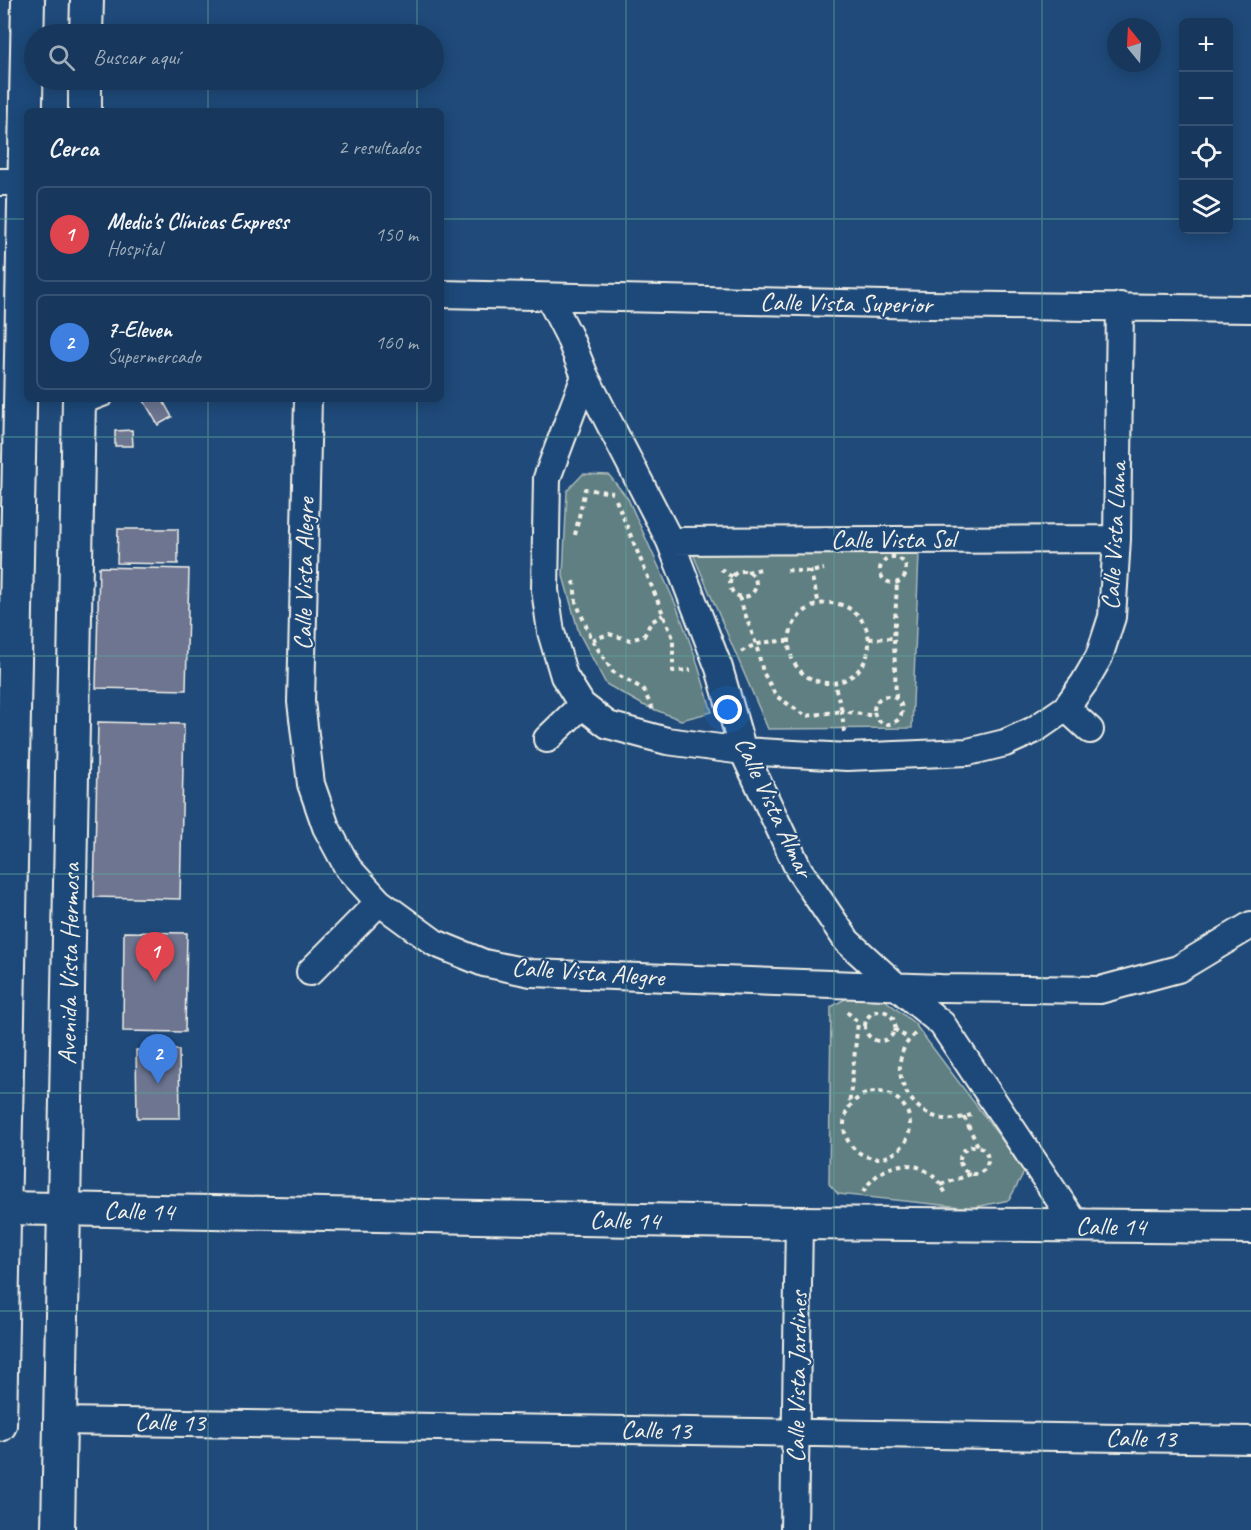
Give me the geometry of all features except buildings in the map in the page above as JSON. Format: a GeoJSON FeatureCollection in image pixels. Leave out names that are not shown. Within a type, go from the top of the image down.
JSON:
{"type":"FeatureCollection","features":[{"type":"Feature","properties":{"kind":"street"},"geometry":{"type":"LineString","coordinates":[[26,24],[28,0]]}},
{"type":"Feature","properties":{"kind":"street"},"geometry":{"type":"LineString","coordinates":[[86,24],[87,0]]}},
{"type":"Feature","properties":{"kind":"street"},"geometry":{"type":"LineString","coordinates":[[24,46],[12,182],[24,273]]}},
{"type":"Feature","properties":{"kind":"street"},"geometry":{"type":"LineString","coordinates":[[85,90],[85,108]]}},
{"type":"Feature","properties":{"kind":"street"},"geometry":{"type":"LineString","coordinates":[[0,1425],[10,379],[24,288]]}},
{"type":"Feature","properties":{"kind":"street","name":"Calle Vista Superior"},"geometry":{"type":"LineString","coordinates":[[444,294],[916,305],[1251,309]]}},
{"type":"Feature","properties":{"kind":"street","name":"Calle Vista Almar"},"geometry":{"type":"LineString","coordinates":[[549,297],[568,334],[585,376],[670,541],[719,668],[743,751],[799,870],[847,941],[942,1024],[1077,1226]]}},
{"type":"Feature","properties":{"kind":"street","name":"Calle Vista Llana"},"geometry":{"type":"LineString","coordinates":[[582,705],[608,725],[667,741],[743,751],[847,757],[968,752],[1005,742],[1034,730],[1066,708],[1099,657],[1112,617],[1117,539],[1120,306]]}},
{"type":"Feature","properties":{"kind":"street"},"geometry":{"type":"LineString","coordinates":[[547,739],[582,705],[564,676],[551,632],[545,590],[548,478],[585,376]]}},
{"type":"Feature","properties":{"kind":"street","name":"Calle Vista Alegre"},"geometry":{"type":"LineString","coordinates":[[308,402],[302,702],[311,784],[326,827],[348,868],[379,902],[435,943],[484,963],[531,973],[1100,990],[1178,969],[1251,925]]}},
{"type":"Feature","properties":{"kind":"street","name":"Avenida Vista Hermosa"},"geometry":{"type":"LineString","coordinates":[[58,1530],[64,1209],[88,403]]}},
{"type":"Feature","properties":{"kind":"street","name":"Calle Vista Sol"},"geometry":{"type":"LineString","coordinates":[[670,541],[1117,539]]}},
{"type":"Feature","properties":{"kind":"street"},"geometry":{"type":"LineString","coordinates":[[1066,708],[1090,730]]}},
{"type":"Feature","properties":{"kind":"street"},"geometry":{"type":"LineString","coordinates":[[310,972],[379,902]]}},
{"type":"Feature","properties":{"kind":"street","name":"Calle 14"},"geometry":{"type":"LineString","coordinates":[[2,1208],[799,1223],[1251,1227]]}},
{"type":"Feature","properties":{"kind":"street","name":"Calle Vista Jardines"},"geometry":{"type":"LineString","coordinates":[[794,1530],[799,1223]]}},
{"type":"Feature","properties":{"kind":"street","name":"Calle 13"},"geometry":{"type":"LineString","coordinates":[[60,1421],[1251,1440]]}},
{"type":"Feature","properties":{"kind":"path"},"geometry":{"type":"LineString","coordinates":[[574,543],[585,489],[613,492],[673,638],[673,671],[719,668],[750,646],[770,641],[789,641]]}},
{"type":"Feature","properties":{"kind":"path"},"geometry":{"type":"LineString","coordinates":[[803,539],[819,604]]}},
{"type":"Feature","properties":{"kind":"path"},"geometry":{"type":"LineString","coordinates":[[739,597],[751,594],[755,586],[751,575],[744,571],[735,574],[730,580],[731,589],[739,597],[756,644],[763,672],[776,696],[806,716],[842,711],[875,716],[885,724],[898,720],[901,716],[902,706],[896,698],[894,638],[897,582],[905,573],[904,565],[898,558],[886,559],[880,566],[880,574],[885,580],[897,582]]}},
{"type":"Feature","properties":{"kind":"path"},"geometry":{"type":"LineString","coordinates":[[574,578],[576,602],[592,639],[613,672],[643,689],[667,741]]}},
{"type":"Feature","properties":{"kind":"path"},"geometry":{"type":"LineString","coordinates":[[819,604],[842,605],[853,610],[868,631],[868,656],[862,668],[840,682],[827,684],[813,681],[801,673],[793,662],[789,641],[795,621],[804,611],[819,604]]}},
{"type":"Feature","properties":{"kind":"path"},"geometry":{"type":"LineString","coordinates":[[592,639],[609,633],[630,640],[644,636],[651,622],[663,615]]}},
{"type":"Feature","properties":{"kind":"path"},"geometry":{"type":"LineString","coordinates":[[869,639],[894,638]]}},
{"type":"Feature","properties":{"kind":"path"},"geometry":{"type":"LineString","coordinates":[[834,683],[842,711]]}},
{"type":"Feature","properties":{"kind":"path"},"geometry":{"type":"LineString","coordinates":[[875,716],[874,707],[878,699],[887,696],[896,698]]}},
{"type":"Feature","properties":{"kind":"path"},"geometry":{"type":"LineString","coordinates":[[842,1008],[858,1022],[865,1022]]}},
{"type":"Feature","properties":{"kind":"path"},"geometry":{"type":"LineString","coordinates":[[881,1011],[890,1015],[894,1029],[885,1040],[876,1040],[868,1035],[865,1022],[871,1014],[881,1011]]}},
{"type":"Feature","properties":{"kind":"path"},"geometry":{"type":"LineString","coordinates":[[849,1109],[858,1022]]}},
{"type":"Feature","properties":{"kind":"path"},"geometry":{"type":"LineString","coordinates":[[894,1029],[909,1040]]}},
{"type":"Feature","properties":{"kind":"path"},"geometry":{"type":"LineString","coordinates":[[916,1034],[902,1051],[900,1068],[902,1084],[910,1100],[923,1111],[939,1118],[956,1119],[976,1113]]}},
{"type":"Feature","properties":{"kind":"path"},"geometry":{"type":"LineString","coordinates":[[878,1092],[890,1094],[904,1105],[910,1119],[910,1131],[901,1149],[892,1155],[871,1158],[861,1155],[853,1148],[844,1129],[845,1118],[857,1099],[878,1092]]}},
{"type":"Feature","properties":{"kind":"path"},"geometry":{"type":"LineString","coordinates":[[904,1105],[910,1100]]}},
{"type":"Feature","properties":{"kind":"path"},"geometry":{"type":"LineString","coordinates":[[941,1185],[971,1174],[981,1173],[987,1166],[986,1152],[978,1146],[964,1117]]}},
{"type":"Feature","properties":{"kind":"path"},"geometry":{"type":"LineString","coordinates":[[971,1174],[961,1166],[960,1157],[965,1149],[978,1146]]}},
{"type":"Feature","properties":{"kind":"path"},"geometry":{"type":"LineString","coordinates":[[863,1192],[870,1180],[880,1171],[897,1165],[907,1165],[920,1167],[932,1174],[947,1197]]}},
{"type":"Feature","properties":{"kind":"green space"},"geometry":{"type":"Polygon","coordinates":[[[583,474],[609,475],[628,499],[676,605],[712,712],[681,720],[643,705],[606,684],[579,633],[563,576],[567,491],[583,474]]]}},
{"type":"Feature","properties":{"kind":"green space"},"geometry":{"type":"Polygon","coordinates":[[[919,553],[912,728],[768,729],[693,554],[919,553]]]}},
{"type":"Feature","properties":{"kind":"green space"},"geometry":{"type":"Polygon","coordinates":[[[850,996],[885,1000],[914,1023],[1025,1170],[1009,1200],[971,1208],[838,1194],[829,1184],[831,1007],[850,996]]]}},
{"type":"Feature","properties":{"kind":"place","name":"Medic's Clínicas Express"},"geometry":{"type":"Point","coordinates":[155,982]}},
{"type":"Feature","properties":{"kind":"place","name":"7-Eleven"},"geometry":{"type":"Point","coordinates":[158,1084]}}]}
